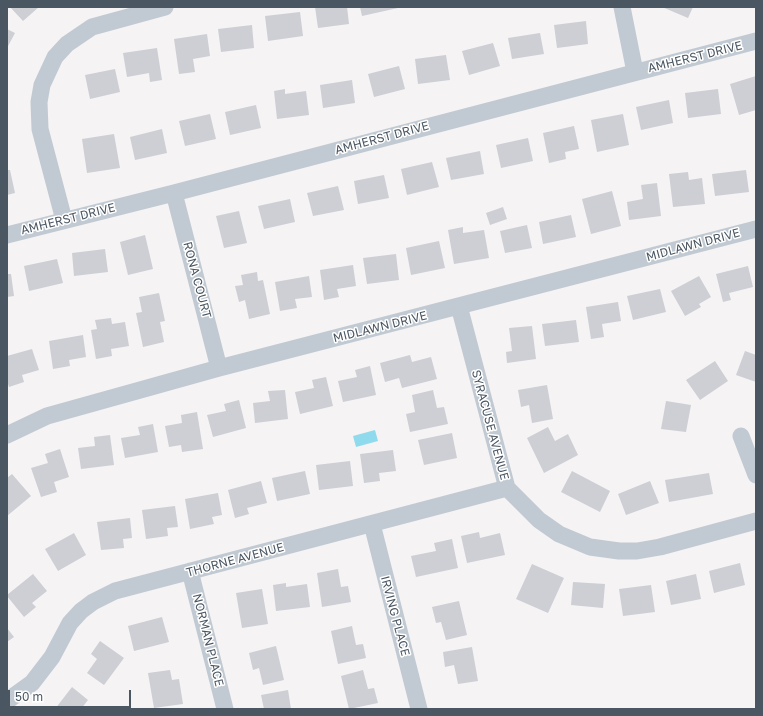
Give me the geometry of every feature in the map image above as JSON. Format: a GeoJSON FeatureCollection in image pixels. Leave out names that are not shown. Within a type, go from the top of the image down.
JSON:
{"type":"FeatureCollection","features":[{"type":"Feature","properties":{"kind":"street"},"geometry":{"type":"LineString","coordinates":[[64,220],[40,130],[39,102],[42,85],[55,57],[67,44],[92,27],[166,7]]}},
{"type":"Feature","properties":{"kind":"street"},"geometry":{"type":"LineString","coordinates":[[622,7],[635,72]]}},
{"type":"Feature","properties":{"kind":"street","name":"AMHERST DRIVE"},"geometry":{"type":"LineString","coordinates":[[7,235],[174,193],[756,41]]}},
{"type":"Feature","properties":{"kind":"street","name":"RONA COURT"},"geometry":{"type":"LineString","coordinates":[[174,193],[219,368]]}},
{"type":"Feature","properties":{"kind":"street","name":"MIDLAWN DRIVE"},"geometry":{"type":"LineString","coordinates":[[7,435],[47,416],[219,368],[756,229]]}},
{"type":"Feature","properties":{"kind":"street","name":"SYRACUSE AVENUE"},"geometry":{"type":"LineString","coordinates":[[459,306],[507,488],[539,520],[559,534],[590,546],[619,552],[660,547],[756,521]]}},
{"type":"Feature","properties":{"kind":"street"},"geometry":{"type":"LineString","coordinates":[[741,436],[756,475]]}},
{"type":"Feature","properties":{"kind":"street","name":"THORNE AVENUE"},"geometry":{"type":"LineString","coordinates":[[7,701],[32,683],[52,657],[70,623],[81,611],[87,606],[115,591],[507,488]]}},
{"type":"Feature","properties":{"kind":"street","name":"IRVING PLACE"},"geometry":{"type":"LineString","coordinates":[[372,524],[419,709]]}},
{"type":"Feature","properties":{"kind":"street","name":"NORMAN PLACE"},"geometry":{"type":"LineString","coordinates":[[190,571],[226,709]]}},
{"type":"Feature","properties":{"kind":"water"},"geometry":{"type":"Polygon","coordinates":[[[375,430],[378,441],[356,447],[353,436],[375,430]]]}},
{"type":"Feature","properties":{"kind":"building"},"geometry":{"type":"Polygon","coordinates":[[[10,7],[39,7],[23,21],[10,7]]]}},
{"type":"Feature","properties":{"kind":"building"},"geometry":{"type":"Polygon","coordinates":[[[315,7],[347,7],[349,24],[318,28],[315,7]]]}},
{"type":"Feature","properties":{"kind":"building"},"geometry":{"type":"Polygon","coordinates":[[[360,7],[398,7],[398,8],[362,16],[360,7]]]}},
{"type":"Feature","properties":{"kind":"building"},"geometry":{"type":"Polygon","coordinates":[[[662,7],[693,7],[688,18],[662,7]]]}},
{"type":"Feature","properties":{"kind":"building"},"geometry":{"type":"Polygon","coordinates":[[[300,12],[303,36],[268,41],[265,16],[300,12]]]}},
{"type":"Feature","properties":{"kind":"building"},"geometry":{"type":"Polygon","coordinates":[[[586,21],[588,44],[557,48],[554,25],[586,21]]]}},
{"type":"Feature","properties":{"kind":"building"},"geometry":{"type":"Polygon","coordinates":[[[252,25],[254,48],[221,52],[218,29],[252,25]]]}},
{"type":"Feature","properties":{"kind":"building"},"geometry":{"type":"Polygon","coordinates":[[[7,29],[15,33],[7,48],[7,29]]]}},
{"type":"Feature","properties":{"kind":"building"},"geometry":{"type":"Polygon","coordinates":[[[540,33],[544,54],[512,59],[508,38],[540,33]]]}},
{"type":"Feature","properties":{"kind":"building"},"geometry":{"type":"Polygon","coordinates":[[[207,34],[210,56],[193,59],[195,72],[179,74],[174,39],[207,34]]]}},
{"type":"Feature","properties":{"kind":"building"},"geometry":{"type":"Polygon","coordinates":[[[493,43],[500,66],[469,75],[462,51],[493,43]]]}},
{"type":"Feature","properties":{"kind":"building"},"geometry":{"type":"Polygon","coordinates":[[[157,48],[162,80],[150,82],[149,73],[127,77],[123,53],[157,48]]]}},
{"type":"Feature","properties":{"kind":"building"},"geometry":{"type":"Polygon","coordinates":[[[446,55],[450,80],[418,84],[415,59],[446,55]]]}},
{"type":"Feature","properties":{"kind":"building"},"geometry":{"type":"Polygon","coordinates":[[[399,66],[405,89],[374,97],[368,74],[399,66]]]}},
{"type":"Feature","properties":{"kind":"building"},"geometry":{"type":"Polygon","coordinates":[[[115,69],[120,92],[90,99],[85,75],[115,69]]]}},
{"type":"Feature","properties":{"kind":"building"},"geometry":{"type":"Polygon","coordinates":[[[756,76],[756,110],[739,115],[730,84],[756,76]]]}},
{"type":"Feature","properties":{"kind":"building"},"geometry":{"type":"Polygon","coordinates":[[[352,80],[355,103],[323,108],[320,85],[352,80]]]}},
{"type":"Feature","properties":{"kind":"building"},"geometry":{"type":"Polygon","coordinates":[[[285,89],[285,94],[306,91],[309,115],[277,119],[274,91],[285,89]]]}},
{"type":"Feature","properties":{"kind":"building"},"geometry":{"type":"Polygon","coordinates":[[[718,89],[721,114],[688,118],[685,93],[718,89]]]}},
{"type":"Feature","properties":{"kind":"building"},"geometry":{"type":"Polygon","coordinates":[[[669,100],[673,123],[641,130],[636,107],[669,100]]]}},
{"type":"Feature","properties":{"kind":"building"},"geometry":{"type":"Polygon","coordinates":[[[256,105],[261,128],[230,135],[225,112],[256,105]]]}},
{"type":"Feature","properties":{"kind":"building"},"geometry":{"type":"Polygon","coordinates":[[[210,114],[216,139],[185,146],[179,121],[210,114]]]}},
{"type":"Feature","properties":{"kind":"building"},"geometry":{"type":"Polygon","coordinates":[[[623,114],[629,145],[597,152],[591,120],[623,114]]]}},
{"type":"Feature","properties":{"kind":"building"},"geometry":{"type":"Polygon","coordinates":[[[574,126],[579,149],[565,152],[566,159],[549,163],[543,133],[574,126]]]}},
{"type":"Feature","properties":{"kind":"building"},"geometry":{"type":"Polygon","coordinates":[[[162,129],[167,153],[135,160],[130,137],[162,129]]]}},
{"type":"Feature","properties":{"kind":"building"},"geometry":{"type":"Polygon","coordinates":[[[114,134],[120,168],[87,173],[82,139],[114,134]]]}},
{"type":"Feature","properties":{"kind":"building"},"geometry":{"type":"Polygon","coordinates":[[[528,138],[533,161],[501,168],[496,145],[528,138]]]}},
{"type":"Feature","properties":{"kind":"building"},"geometry":{"type":"Polygon","coordinates":[[[480,151],[484,174],[451,180],[446,158],[480,151]]]}},
{"type":"Feature","properties":{"kind":"building"},"geometry":{"type":"Polygon","coordinates":[[[432,162],[439,187],[407,195],[401,169],[432,162]]]}},
{"type":"Feature","properties":{"kind":"building"},"geometry":{"type":"Polygon","coordinates":[[[7,170],[10,170],[15,193],[7,195],[7,170]]]}},
{"type":"Feature","properties":{"kind":"building"},"geometry":{"type":"Polygon","coordinates":[[[746,170],[749,192],[715,196],[712,174],[746,170]]]}},
{"type":"Feature","properties":{"kind":"building"},"geometry":{"type":"Polygon","coordinates":[[[688,172],[689,180],[702,178],[705,204],[673,207],[669,174],[688,172]]]}},
{"type":"Feature","properties":{"kind":"building"},"geometry":{"type":"Polygon","coordinates":[[[384,175],[389,198],[358,204],[354,181],[384,175]]]}},
{"type":"Feature","properties":{"kind":"building"},"geometry":{"type":"Polygon","coordinates":[[[657,183],[661,216],[629,220],[627,202],[643,199],[641,185],[657,183]]]}},
{"type":"Feature","properties":{"kind":"building"},"geometry":{"type":"Polygon","coordinates":[[[338,186],[344,210],[313,216],[307,193],[338,186]]]}},
{"type":"Feature","properties":{"kind":"building"},"geometry":{"type":"Polygon","coordinates":[[[612,191],[621,226],[591,234],[582,199],[612,191]]]}},
{"type":"Feature","properties":{"kind":"building"},"geometry":{"type":"Polygon","coordinates":[[[290,199],[295,222],[264,229],[258,206],[290,199]]]}},
{"type":"Feature","properties":{"kind":"building"},"geometry":{"type":"Polygon","coordinates":[[[503,207],[507,219],[490,225],[486,213],[503,207]]]}},
{"type":"Feature","properties":{"kind":"building"},"geometry":{"type":"Polygon","coordinates":[[[239,211],[247,243],[224,248],[216,216],[239,211]]]}},
{"type":"Feature","properties":{"kind":"building"},"geometry":{"type":"Polygon","coordinates":[[[571,215],[576,237],[543,244],[539,222],[571,215]]]}},
{"type":"Feature","properties":{"kind":"building"},"geometry":{"type":"Polygon","coordinates":[[[527,225],[532,248],[505,253],[500,231],[527,225]]]}},
{"type":"Feature","properties":{"kind":"building"},"geometry":{"type":"Polygon","coordinates":[[[463,227],[463,233],[484,230],[489,258],[454,264],[448,230],[463,227]]]}},
{"type":"Feature","properties":{"kind":"building"},"geometry":{"type":"Polygon","coordinates":[[[145,235],[153,269],[128,275],[120,242],[145,235]]]}},
{"type":"Feature","properties":{"kind":"building"},"geometry":{"type":"Polygon","coordinates":[[[439,241],[445,268],[411,275],[406,248],[439,241]]]}},
{"type":"Feature","properties":{"kind":"building"},"geometry":{"type":"Polygon","coordinates":[[[105,249],[108,272],[74,276],[72,253],[105,249]]]}},
{"type":"Feature","properties":{"kind":"building"},"geometry":{"type":"Polygon","coordinates":[[[396,254],[399,280],[367,284],[363,258],[396,254]]]}},
{"type":"Feature","properties":{"kind":"building"},"geometry":{"type":"Polygon","coordinates":[[[57,259],[63,283],[29,291],[24,266],[57,259]]]}},
{"type":"Feature","properties":{"kind":"building"},"geometry":{"type":"Polygon","coordinates":[[[353,265],[356,286],[337,289],[339,297],[324,300],[320,270],[353,265]]]}},
{"type":"Feature","properties":{"kind":"building"},"geometry":{"type":"Polygon","coordinates":[[[748,266],[753,287],[729,293],[731,300],[723,302],[716,274],[748,266]]]}},
{"type":"Feature","properties":{"kind":"building"},"geometry":{"type":"Polygon","coordinates":[[[257,272],[258,281],[263,280],[270,314],[249,319],[245,300],[239,302],[235,286],[243,285],[241,275],[257,272]]]}},
{"type":"Feature","properties":{"kind":"building"},"geometry":{"type":"Polygon","coordinates":[[[7,274],[11,274],[14,296],[7,297],[7,274]]]}},
{"type":"Feature","properties":{"kind":"building"},"geometry":{"type":"Polygon","coordinates":[[[309,276],[312,297],[295,299],[297,308],[280,311],[275,282],[309,276]]]}},
{"type":"Feature","properties":{"kind":"building"},"geometry":{"type":"Polygon","coordinates":[[[699,276],[711,297],[699,304],[701,307],[685,316],[671,291],[699,276]]]}},
{"type":"Feature","properties":{"kind":"building"},"geometry":{"type":"Polygon","coordinates":[[[660,289],[666,312],[633,320],[627,296],[660,289]]]}},
{"type":"Feature","properties":{"kind":"building"},"geometry":{"type":"Polygon","coordinates":[[[159,293],[165,321],[160,322],[164,342],[143,347],[136,313],[142,312],[139,297],[159,293]]]}},
{"type":"Feature","properties":{"kind":"building"},"geometry":{"type":"Polygon","coordinates":[[[618,302],[621,321],[602,324],[604,337],[591,339],[586,307],[618,302]]]}},
{"type":"Feature","properties":{"kind":"building"},"geometry":{"type":"Polygon","coordinates":[[[111,318],[112,324],[125,322],[129,346],[111,349],[112,356],[96,359],[91,330],[97,329],[95,320],[111,318]]]}},
{"type":"Feature","properties":{"kind":"building"},"geometry":{"type":"Polygon","coordinates":[[[576,320],[579,342],[545,346],[542,324],[576,320]]]}},
{"type":"Feature","properties":{"kind":"building"},"geometry":{"type":"Polygon","coordinates":[[[532,326],[536,359],[507,363],[506,352],[512,351],[509,328],[532,326]]]}},
{"type":"Feature","properties":{"kind":"building"},"geometry":{"type":"Polygon","coordinates":[[[83,335],[86,357],[69,360],[70,366],[53,369],[49,341],[83,335]]]}},
{"type":"Feature","properties":{"kind":"building"},"geometry":{"type":"Polygon","coordinates":[[[32,349],[39,370],[22,375],[24,382],[9,387],[7,381],[7,356],[32,349]]]}},
{"type":"Feature","properties":{"kind":"building"},"geometry":{"type":"Polygon","coordinates":[[[745,351],[756,355],[756,382],[736,375],[745,351]]]}},
{"type":"Feature","properties":{"kind":"building"},"geometry":{"type":"Polygon","coordinates":[[[410,355],[412,362],[431,357],[437,379],[402,388],[399,378],[385,382],[380,363],[410,355]]]}},
{"type":"Feature","properties":{"kind":"building"},"geometry":{"type":"Polygon","coordinates":[[[715,361],[728,381],[700,400],[686,380],[715,361]]]}},
{"type":"Feature","properties":{"kind":"building"},"geometry":{"type":"Polygon","coordinates":[[[370,366],[376,395],[343,402],[338,381],[357,377],[355,370],[370,366]]]}},
{"type":"Feature","properties":{"kind":"building"},"geometry":{"type":"Polygon","coordinates":[[[326,377],[333,406],[300,414],[295,392],[314,388],[312,380],[326,377]]]}},
{"type":"Feature","properties":{"kind":"building"},"geometry":{"type":"Polygon","coordinates":[[[547,385],[553,419],[532,423],[529,405],[521,407],[518,390],[547,385]]]}},
{"type":"Feature","properties":{"kind":"building"},"geometry":{"type":"Polygon","coordinates":[[[285,390],[288,419],[255,423],[253,403],[270,401],[268,391],[285,390]]]}},
{"type":"Feature","properties":{"kind":"building"},"geometry":{"type":"Polygon","coordinates":[[[433,390],[437,408],[444,407],[448,424],[410,432],[406,414],[415,412],[412,395],[433,390]]]}},
{"type":"Feature","properties":{"kind":"building"},"geometry":{"type":"Polygon","coordinates":[[[239,400],[246,428],[213,437],[207,415],[226,411],[224,404],[239,400]]]}},
{"type":"Feature","properties":{"kind":"building"},"geometry":{"type":"Polygon","coordinates":[[[666,401],[691,405],[686,432],[661,429],[666,401]]]}},
{"type":"Feature","properties":{"kind":"building"},"geometry":{"type":"Polygon","coordinates":[[[197,412],[203,449],[182,452],[181,445],[169,447],[165,426],[182,423],[181,415],[197,412]]]}},
{"type":"Feature","properties":{"kind":"building"},"geometry":{"type":"Polygon","coordinates":[[[153,424],[158,452],[125,458],[121,438],[140,435],[138,427],[153,424]]]}},
{"type":"Feature","properties":{"kind":"building"},"geometry":{"type":"Polygon","coordinates":[[[548,427],[555,441],[568,434],[578,455],[544,473],[527,438],[548,427]]]}},
{"type":"Feature","properties":{"kind":"building"},"geometry":{"type":"Polygon","coordinates":[[[452,433],[457,458],[424,465],[418,440],[452,433]]]}},
{"type":"Feature","properties":{"kind":"building"},"geometry":{"type":"Polygon","coordinates":[[[110,435],[114,465],[81,469],[78,448],[95,446],[94,437],[110,435]]]}},
{"type":"Feature","properties":{"kind":"building"},"geometry":{"type":"Polygon","coordinates":[[[60,449],[69,477],[54,482],[57,492],[41,497],[31,468],[48,463],[45,454],[60,449]]]}},
{"type":"Feature","properties":{"kind":"building"},"geometry":{"type":"Polygon","coordinates":[[[393,450],[396,471],[379,473],[380,481],[364,483],[360,454],[393,450]]]}},
{"type":"Feature","properties":{"kind":"building"},"geometry":{"type":"Polygon","coordinates":[[[350,461],[353,486],[319,490],[316,465],[350,461]]]}},
{"type":"Feature","properties":{"kind":"building"},"geometry":{"type":"Polygon","coordinates":[[[305,471],[310,494],[277,501],[272,478],[305,471]]]}},
{"type":"Feature","properties":{"kind":"building"},"geometry":{"type":"Polygon","coordinates":[[[572,471],[610,491],[600,512],[561,492],[572,471]]]}},
{"type":"Feature","properties":{"kind":"building"},"geometry":{"type":"Polygon","coordinates":[[[709,473],[713,494],[669,502],[665,480],[709,473]]]}},
{"type":"Feature","properties":{"kind":"building"},"geometry":{"type":"Polygon","coordinates":[[[12,474],[31,496],[7,516],[7,478],[12,474]]]}},
{"type":"Feature","properties":{"kind":"building"},"geometry":{"type":"Polygon","coordinates":[[[261,481],[267,503],[247,508],[249,514],[235,518],[228,490],[261,481]]]}},
{"type":"Feature","properties":{"kind":"building"},"geometry":{"type":"Polygon","coordinates":[[[650,481],[659,503],[626,515],[618,494],[650,481]]]}},
{"type":"Feature","properties":{"kind":"building"},"geometry":{"type":"Polygon","coordinates":[[[218,493],[222,515],[212,517],[214,524],[190,529],[185,499],[218,493]]]}},
{"type":"Feature","properties":{"kind":"building"},"geometry":{"type":"Polygon","coordinates":[[[175,506],[178,527],[167,528],[168,536],[146,539],[142,510],[175,506]]]}},
{"type":"Feature","properties":{"kind":"building"},"geometry":{"type":"Polygon","coordinates":[[[130,518],[132,538],[123,539],[124,548],[101,550],[97,522],[130,518]]]}},
{"type":"Feature","properties":{"kind":"building"},"geometry":{"type":"Polygon","coordinates":[[[479,532],[480,538],[500,533],[505,555],[467,563],[461,536],[479,532]]]}},
{"type":"Feature","properties":{"kind":"building"},"geometry":{"type":"Polygon","coordinates":[[[74,533],[86,555],[58,571],[45,549],[74,533]]]}},
{"type":"Feature","properties":{"kind":"building"},"geometry":{"type":"Polygon","coordinates":[[[452,539],[458,568],[416,577],[411,556],[436,551],[434,543],[452,539]]]}},
{"type":"Feature","properties":{"kind":"building"},"geometry":{"type":"Polygon","coordinates":[[[740,563],[745,585],[714,593],[709,571],[740,563]]]}},
{"type":"Feature","properties":{"kind":"building"},"geometry":{"type":"Polygon","coordinates":[[[532,564],[564,578],[548,613],[516,599],[532,564]]]}},
{"type":"Feature","properties":{"kind":"building"},"geometry":{"type":"Polygon","coordinates":[[[338,569],[341,587],[348,586],[351,602],[322,607],[317,573],[338,569]]]}},
{"type":"Feature","properties":{"kind":"building"},"geometry":{"type":"Polygon","coordinates":[[[33,574],[47,591],[32,603],[36,607],[24,617],[7,595],[33,574]]]}},
{"type":"Feature","properties":{"kind":"building"},"geometry":{"type":"Polygon","coordinates":[[[696,574],[701,599],[671,605],[666,581],[696,574]]]}},
{"type":"Feature","properties":{"kind":"building"},"geometry":{"type":"Polygon","coordinates":[[[573,582],[605,584],[603,608],[571,605],[573,582]]]}},
{"type":"Feature","properties":{"kind":"building"},"geometry":{"type":"Polygon","coordinates":[[[286,583],[286,587],[307,584],[310,607],[276,611],[273,585],[286,583]]]}},
{"type":"Feature","properties":{"kind":"building"},"geometry":{"type":"Polygon","coordinates":[[[651,585],[655,612],[623,616],[619,589],[651,585]]]}},
{"type":"Feature","properties":{"kind":"building"},"geometry":{"type":"Polygon","coordinates":[[[262,589],[268,624],[242,628],[236,593],[262,589]]]}},
{"type":"Feature","properties":{"kind":"building"},"geometry":{"type":"Polygon","coordinates":[[[459,601],[467,635],[446,640],[441,622],[436,623],[432,607],[459,601]]]}},
{"type":"Feature","properties":{"kind":"building"},"geometry":{"type":"Polygon","coordinates":[[[162,617],[169,642],[134,651],[128,626],[162,617]]]}},
{"type":"Feature","properties":{"kind":"building"},"geometry":{"type":"Polygon","coordinates":[[[352,626],[356,645],[363,644],[366,658],[338,664],[331,631],[352,626]]]}},
{"type":"Feature","properties":{"kind":"building"},"geometry":{"type":"Polygon","coordinates":[[[7,628],[14,637],[7,642],[7,628]]]}},
{"type":"Feature","properties":{"kind":"building"},"geometry":{"type":"Polygon","coordinates":[[[100,641],[124,658],[104,685],[87,673],[97,659],[91,654],[100,641]]]}},
{"type":"Feature","properties":{"kind":"building"},"geometry":{"type":"Polygon","coordinates":[[[276,646],[284,680],[263,685],[259,668],[253,670],[249,653],[276,646]]]}},
{"type":"Feature","properties":{"kind":"building"},"geometry":{"type":"Polygon","coordinates":[[[472,647],[478,681],[458,684],[454,665],[445,667],[443,652],[472,647]]]}},
{"type":"Feature","properties":{"kind":"building"},"geometry":{"type":"Polygon","coordinates":[[[170,670],[172,680],[179,679],[183,704],[154,708],[148,673],[170,670]]]}},
{"type":"Feature","properties":{"kind":"building"},"geometry":{"type":"Polygon","coordinates":[[[363,670],[368,689],[374,688],[378,703],[349,709],[341,676],[363,670]]]}},
{"type":"Feature","properties":{"kind":"building"},"geometry":{"type":"Polygon","coordinates":[[[72,687],[88,700],[81,709],[55,709],[72,687]]]}},
{"type":"Feature","properties":{"kind":"building"},"geometry":{"type":"Polygon","coordinates":[[[288,690],[291,709],[264,709],[261,695],[288,690]]]}}]}
